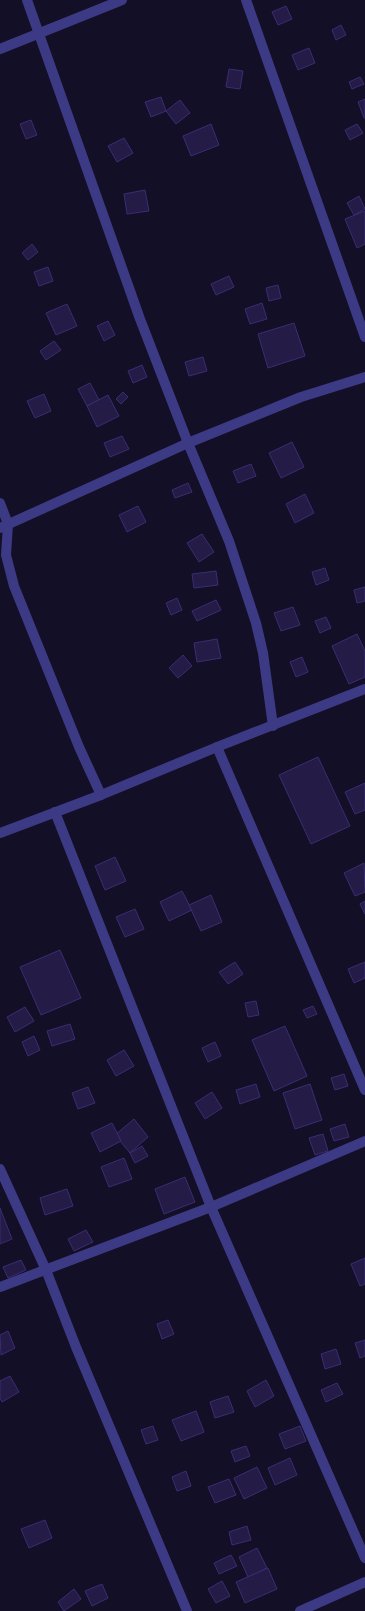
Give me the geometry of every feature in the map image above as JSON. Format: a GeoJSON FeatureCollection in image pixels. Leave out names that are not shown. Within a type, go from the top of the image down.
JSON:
{"type":"FeatureCollection","features":[{"type":"Feature","properties":{"kind":"street"},"geometry":{"type":"LineString","coordinates":[[27,0],[140,319],[188,443],[229,541],[256,623],[263,653],[273,726]]}},
{"type":"Feature","properties":{"kind":"street"},"geometry":{"type":"LineString","coordinates":[[0,49],[122,0]]}},
{"type":"Feature","properties":{"kind":"street"},"geometry":{"type":"LineString","coordinates":[[246,0],[365,337]]}},
{"type":"Feature","properties":{"kind":"street"},"geometry":{"type":"LineString","coordinates":[[4,526],[188,443],[301,396],[365,377]]}},
{"type":"Feature","properties":{"kind":"street"},"geometry":{"type":"LineString","coordinates":[[0,503],[4,526],[6,554],[14,586],[78,747],[101,795]]}},
{"type":"Feature","properties":{"kind":"street"},"geometry":{"type":"LineString","coordinates":[[0,833],[101,795],[217,747],[365,689]]}},
{"type":"Feature","properties":{"kind":"street"},"geometry":{"type":"LineString","coordinates":[[217,747],[365,1090]]}},
{"type":"Feature","properties":{"kind":"street"},"geometry":{"type":"LineString","coordinates":[[55,812],[211,1207],[365,1558]]}},
{"type":"Feature","properties":{"kind":"street"},"geometry":{"type":"LineString","coordinates":[[0,1286],[211,1207],[365,1140]]}},
{"type":"Feature","properties":{"kind":"street"},"geometry":{"type":"LineString","coordinates":[[0,1169],[46,1270],[76,1347],[187,1611]]}},
{"type":"Feature","properties":{"kind":"street"},"geometry":{"type":"LineString","coordinates":[[300,1611],[365,1582]]}},
{"type":"Feature","properties":{"kind":"building"},"geometry":{"type":"Polygon","coordinates":[[[286,6],[292,19],[278,25],[272,12],[286,6]]]}},
{"type":"Feature","properties":{"kind":"building"},"geometry":{"type":"Polygon","coordinates":[[[341,25],[346,35],[336,40],[332,30],[341,25]]]}},
{"type":"Feature","properties":{"kind":"building"},"geometry":{"type":"Polygon","coordinates":[[[309,48],[315,63],[298,70],[292,55],[309,48]]]}},
{"type":"Feature","properties":{"kind":"building"},"geometry":{"type":"Polygon","coordinates":[[[229,69],[243,71],[240,89],[226,87],[229,69]]]}},
{"type":"Feature","properties":{"kind":"building"},"geometry":{"type":"Polygon","coordinates":[[[360,77],[364,84],[352,89],[349,82],[360,77]]]}},
{"type":"Feature","properties":{"kind":"building"},"geometry":{"type":"Polygon","coordinates":[[[161,97],[166,111],[151,117],[145,102],[161,97]]]}},
{"type":"Feature","properties":{"kind":"building"},"geometry":{"type":"Polygon","coordinates":[[[365,99],[365,118],[364,118],[358,102],[365,99]]]}},
{"type":"Feature","properties":{"kind":"building"},"geometry":{"type":"Polygon","coordinates":[[[180,100],[190,113],[176,124],[166,111],[180,100]]]}},
{"type":"Feature","properties":{"kind":"building"},"geometry":{"type":"Polygon","coordinates":[[[31,120],[37,135],[26,139],[20,124],[31,120]]]}},
{"type":"Feature","properties":{"kind":"building"},"geometry":{"type":"Polygon","coordinates":[[[211,124],[219,145],[191,156],[183,136],[211,124]]]}},
{"type":"Feature","properties":{"kind":"building"},"geometry":{"type":"Polygon","coordinates":[[[357,124],[363,133],[350,140],[345,130],[357,124]]]}},
{"type":"Feature","properties":{"kind":"building"},"geometry":{"type":"Polygon","coordinates":[[[124,138],[133,153],[117,162],[108,146],[124,138]]]}},
{"type":"Feature","properties":{"kind":"building"},"geometry":{"type":"Polygon","coordinates":[[[145,190],[149,211],[127,214],[124,194],[145,190]]]}},
{"type":"Feature","properties":{"kind":"building"},"geometry":{"type":"Polygon","coordinates":[[[359,196],[365,209],[354,215],[347,203],[359,196]]]}},
{"type":"Feature","properties":{"kind":"building"},"geometry":{"type":"Polygon","coordinates":[[[365,211],[365,244],[357,248],[345,219],[365,211]]]}},
{"type":"Feature","properties":{"kind":"building"},"geometry":{"type":"Polygon","coordinates":[[[32,244],[38,252],[28,260],[22,253],[32,244]]]}},
{"type":"Feature","properties":{"kind":"building"},"geometry":{"type":"Polygon","coordinates":[[[48,267],[53,281],[39,286],[34,272],[48,267]]]}},
{"type":"Feature","properties":{"kind":"building"},"geometry":{"type":"Polygon","coordinates":[[[229,276],[234,287],[216,295],[211,284],[229,276]]]}},
{"type":"Feature","properties":{"kind":"building"},"geometry":{"type":"Polygon","coordinates":[[[278,285],[281,298],[269,301],[266,288],[278,285]]]}},
{"type":"Feature","properties":{"kind":"building"},"geometry":{"type":"Polygon","coordinates":[[[262,303],[267,319],[250,324],[245,309],[262,303]]]}},
{"type":"Feature","properties":{"kind":"building"},"geometry":{"type":"Polygon","coordinates":[[[67,304],[77,326],[56,335],[46,313],[67,304]]]}},
{"type":"Feature","properties":{"kind":"building"},"geometry":{"type":"Polygon","coordinates":[[[108,321],[115,335],[104,341],[97,326],[108,321]]]}},
{"type":"Feature","properties":{"kind":"building"},"geometry":{"type":"Polygon","coordinates":[[[294,323],[305,356],[268,368],[258,334],[294,323]]]}},
{"type":"Feature","properties":{"kind":"building"},"geometry":{"type":"Polygon","coordinates":[[[54,341],[61,350],[46,360],[40,351],[54,341]]]}},
{"type":"Feature","properties":{"kind":"building"},"geometry":{"type":"Polygon","coordinates":[[[203,357],[207,371],[189,376],[185,362],[203,357]]]}},
{"type":"Feature","properties":{"kind":"building"},"geometry":{"type":"Polygon","coordinates":[[[142,365],[147,377],[133,383],[128,371],[142,365]]]}},
{"type":"Feature","properties":{"kind":"building"},"geometry":{"type":"Polygon","coordinates":[[[90,383],[99,400],[87,406],[78,389],[90,383]]]}},
{"type":"Feature","properties":{"kind":"building"},"geometry":{"type":"Polygon","coordinates":[[[123,392],[128,397],[121,404],[116,399],[123,392]]]}},
{"type":"Feature","properties":{"kind":"building"},"geometry":{"type":"Polygon","coordinates":[[[44,394],[51,411],[35,418],[27,401],[44,394]]]}},
{"type":"Feature","properties":{"kind":"building"},"geometry":{"type":"Polygon","coordinates":[[[108,395],[119,416],[97,427],[87,406],[108,395]]]}},
{"type":"Feature","properties":{"kind":"building"},"geometry":{"type":"Polygon","coordinates":[[[122,436],[129,449],[110,457],[104,443],[122,436]]]}},
{"type":"Feature","properties":{"kind":"building"},"geometry":{"type":"Polygon","coordinates":[[[292,442],[304,467],[281,478],[269,453],[292,442]]]}},
{"type":"Feature","properties":{"kind":"building"},"geometry":{"type":"Polygon","coordinates":[[[251,464],[256,476],[238,483],[233,471],[251,464]]]}},
{"type":"Feature","properties":{"kind":"building"},"geometry":{"type":"Polygon","coordinates":[[[188,483],[192,492],[175,498],[172,490],[188,483]]]}},
{"type":"Feature","properties":{"kind":"building"},"geometry":{"type":"Polygon","coordinates":[[[305,494],[314,513],[295,523],[286,504],[305,494]]]}},
{"type":"Feature","properties":{"kind":"building"},"geometry":{"type":"Polygon","coordinates":[[[138,506],[146,522],[127,532],[119,515],[138,506]]]}},
{"type":"Feature","properties":{"kind":"building"},"geometry":{"type":"Polygon","coordinates":[[[202,534],[214,552],[199,562],[187,543],[202,534]]]}},
{"type":"Feature","properties":{"kind":"building"},"geometry":{"type":"Polygon","coordinates":[[[325,568],[329,580],[316,585],[312,572],[325,568]]]}},
{"type":"Feature","properties":{"kind":"building"},"geometry":{"type":"Polygon","coordinates":[[[216,571],[218,585],[194,588],[192,574],[216,571]]]}},
{"type":"Feature","properties":{"kind":"building"},"geometry":{"type":"Polygon","coordinates":[[[365,587],[365,601],[357,603],[354,590],[365,587]]]}},
{"type":"Feature","properties":{"kind":"building"},"geometry":{"type":"Polygon","coordinates":[[[177,598],[182,610],[171,615],[166,603],[177,598]]]}},
{"type":"Feature","properties":{"kind":"building"},"geometry":{"type":"Polygon","coordinates":[[[216,600],[221,610],[197,621],[192,611],[216,600]]]}},
{"type":"Feature","properties":{"kind":"building"},"geometry":{"type":"Polygon","coordinates":[[[293,607],[300,625],[281,631],[274,613],[293,607]]]}},
{"type":"Feature","properties":{"kind":"building"},"geometry":{"type":"Polygon","coordinates":[[[326,617],[331,628],[320,633],[315,621],[326,617]]]}},
{"type":"Feature","properties":{"kind":"building"},"geometry":{"type":"Polygon","coordinates":[[[357,634],[365,651],[365,677],[349,684],[332,646],[357,634]]]}},
{"type":"Feature","properties":{"kind":"building"},"geometry":{"type":"Polygon","coordinates":[[[217,639],[221,658],[197,662],[194,643],[217,639]]]}},
{"type":"Feature","properties":{"kind":"building"},"geometry":{"type":"Polygon","coordinates":[[[183,655],[192,666],[178,678],[169,668],[183,655]]]}},
{"type":"Feature","properties":{"kind":"building"},"geometry":{"type":"Polygon","coordinates":[[[302,657],[308,672],[296,677],[290,662],[302,657]]]}},
{"type":"Feature","properties":{"kind":"building"},"geometry":{"type":"Polygon","coordinates":[[[318,757],[350,826],[311,844],[279,775],[318,757]]]}},
{"type":"Feature","properties":{"kind":"building"},"geometry":{"type":"Polygon","coordinates":[[[365,783],[365,810],[355,814],[345,792],[365,783]]]}},
{"type":"Feature","properties":{"kind":"building"},"geometry":{"type":"Polygon","coordinates":[[[115,857],[126,881],[105,890],[95,866],[115,857]]]}},
{"type":"Feature","properties":{"kind":"building"},"geometry":{"type":"Polygon","coordinates":[[[364,863],[365,892],[355,896],[344,873],[364,863]]]}},
{"type":"Feature","properties":{"kind":"building"},"geometry":{"type":"Polygon","coordinates":[[[182,891],[192,910],[169,921],[160,902],[182,891]]]}},
{"type":"Feature","properties":{"kind":"building"},"geometry":{"type":"Polygon","coordinates":[[[211,895],[222,922],[201,931],[189,905],[211,895]]]}},
{"type":"Feature","properties":{"kind":"building"},"geometry":{"type":"Polygon","coordinates":[[[365,901],[365,914],[360,904],[365,901]]]}},
{"type":"Feature","properties":{"kind":"building"},"geometry":{"type":"Polygon","coordinates":[[[135,909],[144,929],[125,937],[116,917],[135,909]]]}},
{"type":"Feature","properties":{"kind":"building"},"geometry":{"type":"Polygon","coordinates":[[[60,950],[81,998],[41,1015],[20,967],[60,950]]]}},
{"type":"Feature","properties":{"kind":"building"},"geometry":{"type":"Polygon","coordinates":[[[235,962],[243,974],[228,984],[219,972],[235,962]]]}},
{"type":"Feature","properties":{"kind":"building"},"geometry":{"type":"Polygon","coordinates":[[[365,962],[365,978],[354,983],[348,969],[365,962]]]}},
{"type":"Feature","properties":{"kind":"building"},"geometry":{"type":"Polygon","coordinates":[[[256,1001],[259,1015],[248,1017],[245,1003],[256,1001]]]}},
{"type":"Feature","properties":{"kind":"building"},"geometry":{"type":"Polygon","coordinates":[[[313,1006],[317,1014],[307,1018],[303,1010],[313,1006]]]}},
{"type":"Feature","properties":{"kind":"building"},"geometry":{"type":"Polygon","coordinates":[[[25,1007],[34,1021],[15,1032],[7,1017],[25,1007]]]}},
{"type":"Feature","properties":{"kind":"building"},"geometry":{"type":"Polygon","coordinates":[[[70,1024],[75,1039],[52,1046],[47,1031],[70,1024]]]}},
{"type":"Feature","properties":{"kind":"building"},"geometry":{"type":"Polygon","coordinates":[[[285,1026],[307,1076],[274,1091],[252,1040],[285,1026]]]}},
{"type":"Feature","properties":{"kind":"building"},"geometry":{"type":"Polygon","coordinates":[[[34,1036],[40,1050],[28,1056],[22,1042],[34,1036]]]}},
{"type":"Feature","properties":{"kind":"building"},"geometry":{"type":"Polygon","coordinates":[[[215,1042],[221,1056],[208,1062],[202,1048],[215,1042]]]}},
{"type":"Feature","properties":{"kind":"building"},"geometry":{"type":"Polygon","coordinates":[[[124,1050],[134,1066],[116,1076],[107,1060],[124,1050]]]}},
{"type":"Feature","properties":{"kind":"building"},"geometry":{"type":"Polygon","coordinates":[[[344,1074],[348,1086],[335,1090],[331,1078],[344,1074]]]}},
{"type":"Feature","properties":{"kind":"building"},"geometry":{"type":"Polygon","coordinates":[[[256,1084],[260,1097],[240,1104],[236,1090],[256,1084]]]}},
{"type":"Feature","properties":{"kind":"building"},"geometry":{"type":"Polygon","coordinates":[[[310,1084],[322,1120],[295,1129],[283,1093],[310,1084]]]}},
{"type":"Feature","properties":{"kind":"building"},"geometry":{"type":"Polygon","coordinates":[[[88,1087],[95,1103],[78,1109],[72,1093],[88,1087]]]}},
{"type":"Feature","properties":{"kind":"building"},"geometry":{"type":"Polygon","coordinates":[[[212,1092],[222,1108],[205,1119],[195,1103],[212,1092]]]}},
{"type":"Feature","properties":{"kind":"building"},"geometry":{"type":"Polygon","coordinates":[[[134,1119],[148,1137],[130,1153],[115,1135],[134,1119]]]}},
{"type":"Feature","properties":{"kind":"building"},"geometry":{"type":"Polygon","coordinates":[[[112,1123],[121,1141],[100,1152],[91,1133],[112,1123]]]}},
{"type":"Feature","properties":{"kind":"building"},"geometry":{"type":"Polygon","coordinates":[[[345,1124],[349,1137],[334,1141],[330,1129],[345,1124]]]}},
{"type":"Feature","properties":{"kind":"building"},"geometry":{"type":"Polygon","coordinates":[[[323,1134],[328,1151],[315,1155],[309,1138],[323,1134]]]}},
{"type":"Feature","properties":{"kind":"building"},"geometry":{"type":"Polygon","coordinates":[[[142,1146],[148,1156],[135,1163],[130,1153],[142,1146]]]}},
{"type":"Feature","properties":{"kind":"building"},"geometry":{"type":"Polygon","coordinates":[[[124,1158],[132,1179],[109,1187],[101,1167],[124,1158]]]}},
{"type":"Feature","properties":{"kind":"building"},"geometry":{"type":"Polygon","coordinates":[[[185,1177],[195,1202],[164,1214],[155,1189],[185,1177]]]}},
{"type":"Feature","properties":{"kind":"building"},"geometry":{"type":"Polygon","coordinates":[[[67,1189],[73,1206],[45,1215],[40,1198],[67,1189]]]}},
{"type":"Feature","properties":{"kind":"building"},"geometry":{"type":"Polygon","coordinates":[[[0,1208],[12,1239],[0,1244],[0,1208]]]}},
{"type":"Feature","properties":{"kind":"building"},"geometry":{"type":"Polygon","coordinates":[[[86,1230],[93,1242],[74,1251],[68,1239],[86,1230]]]}},
{"type":"Feature","properties":{"kind":"building"},"geometry":{"type":"Polygon","coordinates":[[[365,1258],[365,1284],[360,1286],[351,1264],[365,1258]]]}},
{"type":"Feature","properties":{"kind":"building"},"geometry":{"type":"Polygon","coordinates":[[[21,1260],[26,1270],[8,1278],[3,1267],[21,1260]]]}},
{"type":"Feature","properties":{"kind":"building"},"geometry":{"type":"Polygon","coordinates":[[[168,1320],[174,1334],[162,1339],[157,1324],[168,1320]]]}},
{"type":"Feature","properties":{"kind":"building"},"geometry":{"type":"Polygon","coordinates":[[[8,1331],[15,1348],[1,1355],[0,1335],[8,1331]]]}},
{"type":"Feature","properties":{"kind":"building"},"geometry":{"type":"Polygon","coordinates":[[[365,1340],[365,1356],[360,1358],[355,1343],[365,1340]]]}},
{"type":"Feature","properties":{"kind":"building"},"geometry":{"type":"Polygon","coordinates":[[[336,1349],[341,1364],[325,1369],[321,1354],[336,1349]]]}},
{"type":"Feature","properties":{"kind":"building"},"geometry":{"type":"Polygon","coordinates":[[[10,1376],[19,1392],[2,1402],[0,1398],[0,1381],[10,1376]]]}},
{"type":"Feature","properties":{"kind":"building"},"geometry":{"type":"Polygon","coordinates":[[[266,1380],[274,1396],[255,1407],[247,1391],[266,1380]]]}},
{"type":"Feature","properties":{"kind":"building"},"geometry":{"type":"Polygon","coordinates":[[[337,1383],[343,1394],[326,1402],[321,1390],[337,1383]]]}},
{"type":"Feature","properties":{"kind":"building"},"geometry":{"type":"Polygon","coordinates":[[[228,1396],[234,1412],[215,1418],[210,1402],[228,1396]]]}},
{"type":"Feature","properties":{"kind":"building"},"geometry":{"type":"Polygon","coordinates":[[[196,1411],[204,1432],[181,1441],[172,1420],[196,1411]]]}},
{"type":"Feature","properties":{"kind":"building"},"geometry":{"type":"Polygon","coordinates":[[[153,1426],[158,1440],[146,1444],[141,1430],[153,1426]]]}},
{"type":"Feature","properties":{"kind":"building"},"geometry":{"type":"Polygon","coordinates":[[[300,1426],[306,1441],[285,1449],[279,1434],[300,1426]]]}},
{"type":"Feature","properties":{"kind":"building"},"geometry":{"type":"Polygon","coordinates":[[[246,1446],[250,1456],[235,1462],[231,1451],[246,1446]]]}},
{"type":"Feature","properties":{"kind":"building"},"geometry":{"type":"Polygon","coordinates":[[[290,1458],[297,1475],[275,1485],[268,1468],[290,1458]]]}},
{"type":"Feature","properties":{"kind":"building"},"geometry":{"type":"Polygon","coordinates":[[[257,1467],[267,1488],[244,1499],[234,1478],[257,1467]]]}},
{"type":"Feature","properties":{"kind":"building"},"geometry":{"type":"Polygon","coordinates":[[[186,1471],[191,1486],[177,1491],[172,1477],[186,1471]]]}},
{"type":"Feature","properties":{"kind":"building"},"geometry":{"type":"Polygon","coordinates":[[[229,1479],[236,1495],[215,1503],[208,1487],[229,1479]]]}},
{"type":"Feature","properties":{"kind":"building"},"geometry":{"type":"Polygon","coordinates":[[[45,1520],[52,1538],[29,1548],[21,1529],[45,1520]]]}},
{"type":"Feature","properties":{"kind":"building"},"geometry":{"type":"Polygon","coordinates":[[[247,1526],[251,1540],[232,1545],[229,1532],[247,1526]]]}},
{"type":"Feature","properties":{"kind":"building"},"geometry":{"type":"Polygon","coordinates":[[[257,1548],[267,1568],[248,1577],[239,1557],[257,1548]]]}},
{"type":"Feature","properties":{"kind":"building"},"geometry":{"type":"Polygon","coordinates":[[[231,1555],[237,1566],[219,1574],[214,1563],[231,1555]]]}},
{"type":"Feature","properties":{"kind":"building"},"geometry":{"type":"Polygon","coordinates":[[[268,1568],[277,1589],[245,1603],[236,1582],[268,1568]]]}},
{"type":"Feature","properties":{"kind":"building"},"geometry":{"type":"Polygon","coordinates":[[[222,1581],[230,1596],[216,1603],[208,1589],[222,1581]]]}},
{"type":"Feature","properties":{"kind":"building"},"geometry":{"type":"Polygon","coordinates":[[[102,1584],[108,1598],[92,1606],[85,1591],[102,1584]]]}},
{"type":"Feature","properties":{"kind":"building"},"geometry":{"type":"Polygon","coordinates":[[[74,1589],[81,1599],[64,1611],[58,1602],[74,1589]]]}}]}
